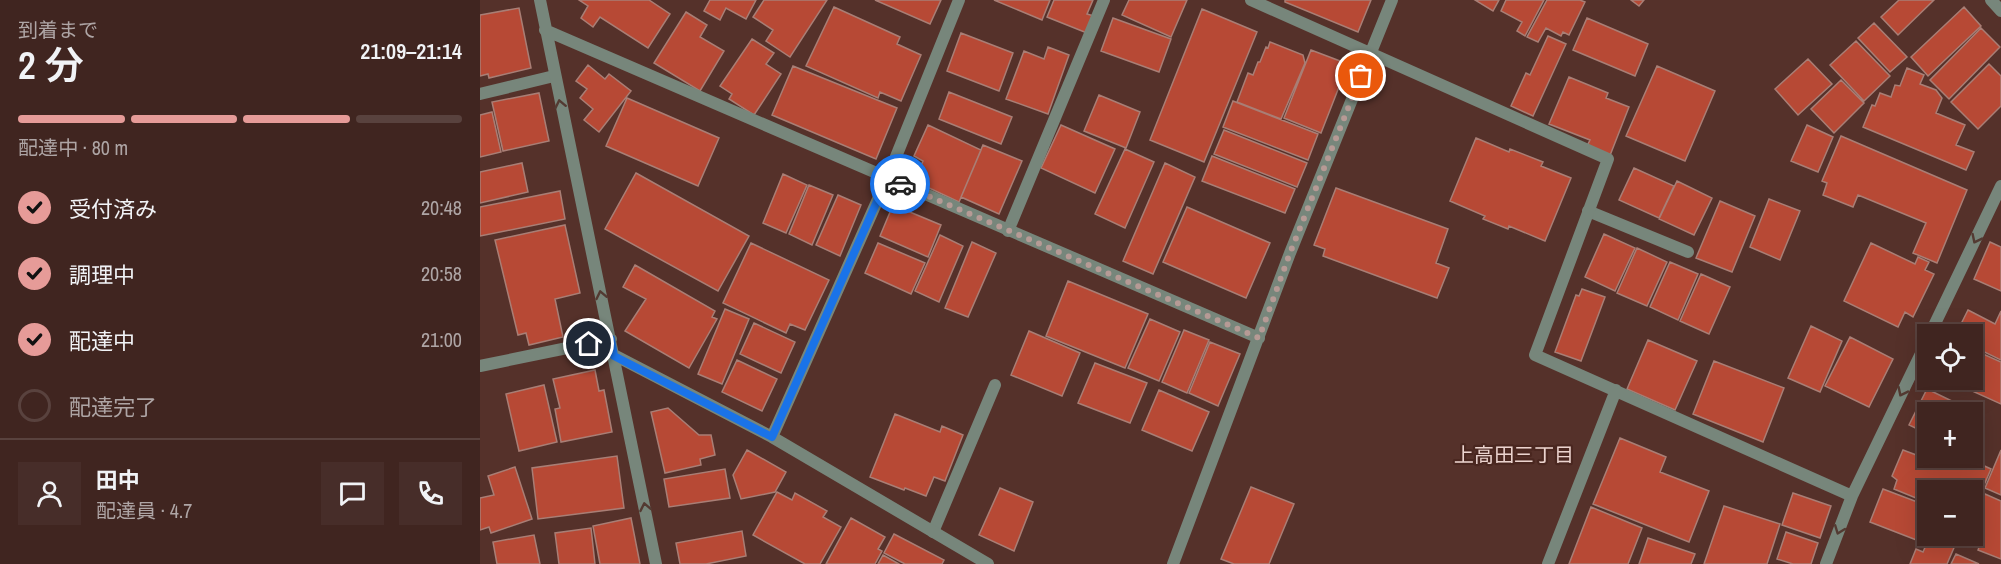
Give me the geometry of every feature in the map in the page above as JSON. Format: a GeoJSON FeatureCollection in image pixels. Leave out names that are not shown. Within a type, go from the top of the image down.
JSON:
{"type":"FeatureCollection","features":[{"type":"Feature","properties":{"kind":"street"},"geometry":{"type":"LineString","coordinates":[[540,0],[656,564]]}},
{"type":"Feature","properties":{"kind":"street"},"geometry":{"type":"LineString","coordinates":[[772,437],[887,179],[959,0]]}},
{"type":"Feature","properties":{"kind":"street"},"geometry":{"type":"LineString","coordinates":[[1008,231],[1104,0]]}},
{"type":"Feature","properties":{"kind":"street"},"geometry":{"type":"LineString","coordinates":[[1251,0],[1608,159],[1535,355],[1852,496]]}},
{"type":"Feature","properties":{"kind":"street"},"geometry":{"type":"LineString","coordinates":[[1173,564],[1290,253],[1392,0]]}},
{"type":"Feature","properties":{"kind":"street"},"geometry":{"type":"LineString","coordinates":[[1991,0],[2001,11]]}},
{"type":"Feature","properties":{"kind":"street"},"geometry":{"type":"LineString","coordinates":[[545,30],[1259,338]]}},
{"type":"Feature","properties":{"kind":"street"},"geometry":{"type":"LineString","coordinates":[[480,93],[554,76]]}},
{"type":"Feature","properties":{"kind":"street"},"geometry":{"type":"LineString","coordinates":[[1935,324],[2001,186]]}},
{"type":"Feature","properties":{"kind":"street"},"geometry":{"type":"LineString","coordinates":[[1588,211],[1688,252]]}},
{"type":"Feature","properties":{"kind":"street"},"geometry":{"type":"LineString","coordinates":[[480,366],[611,339]]}},
{"type":"Feature","properties":{"kind":"street"},"geometry":{"type":"LineString","coordinates":[[614,356],[772,437],[980,562]]}},
{"type":"Feature","properties":{"kind":"street"},"geometry":{"type":"LineString","coordinates":[[1826,564],[1852,496],[1917,362]]}},
{"type":"Feature","properties":{"kind":"street"},"geometry":{"type":"LineString","coordinates":[[933,532],[995,385]]}},
{"type":"Feature","properties":{"kind":"street"},"geometry":{"type":"LineString","coordinates":[[1548,564],[1616,390]]}},
{"type":"Feature","properties":{"kind":"building"},"geometry":{"type":"Polygon","coordinates":[[[579,0],[649,0],[670,14],[648,48],[600,17],[593,27],[581,18],[588,6],[579,0]]]}},
{"type":"Feature","properties":{"kind":"building"},"geometry":{"type":"Polygon","coordinates":[[[710,0],[756,0],[746,19],[726,8],[720,20],[704,11],[710,0]]]}},
{"type":"Feature","properties":{"kind":"building"},"geometry":{"type":"Polygon","coordinates":[[[764,0],[827,0],[790,57],[766,41],[773,30],[753,17],[764,0]]]}},
{"type":"Feature","properties":{"kind":"building"},"geometry":{"type":"Polygon","coordinates":[[[875,0],[941,0],[930,24],[875,0]]]}},
{"type":"Feature","properties":{"kind":"building"},"geometry":{"type":"Polygon","coordinates":[[[994,0],[1050,0],[1042,20],[994,0]]]}},
{"type":"Feature","properties":{"kind":"building"},"geometry":{"type":"Polygon","coordinates":[[[1054,0],[1093,0],[1087,14],[1094,16],[1087,33],[1047,17],[1054,0]]]}},
{"type":"Feature","properties":{"kind":"building"},"geometry":{"type":"Polygon","coordinates":[[[1129,0],[1187,0],[1171,37],[1122,15],[1129,0]]]}},
{"type":"Feature","properties":{"kind":"building"},"geometry":{"type":"Polygon","coordinates":[[[1285,0],[1371,0],[1358,32],[1285,2],[1285,0]]]}},
{"type":"Feature","properties":{"kind":"building"},"geometry":{"type":"Polygon","coordinates":[[[1475,0],[1499,0],[1493,11],[1475,0]]]}},
{"type":"Feature","properties":{"kind":"building"},"geometry":{"type":"Polygon","coordinates":[[[1506,0],[1544,0],[1525,36],[1517,31],[1522,22],[1501,11],[1506,0]]]}},
{"type":"Feature","properties":{"kind":"building"},"geometry":{"type":"Polygon","coordinates":[[[1547,0],[1585,2],[1569,35],[1563,32],[1561,36],[1546,28],[1538,42],[1527,37],[1547,0]]]}},
{"type":"Feature","properties":{"kind":"building"},"geometry":{"type":"Polygon","coordinates":[[[1631,0],[1644,0],[1639,6],[1631,0]]]}},
{"type":"Feature","properties":{"kind":"building"},"geometry":{"type":"Polygon","coordinates":[[[1899,0],[1934,0],[1898,35],[1881,17],[1899,0]]]}},
{"type":"Feature","properties":{"kind":"building"},"geometry":{"type":"Polygon","coordinates":[[[834,7],[900,37],[897,44],[921,55],[901,101],[880,92],[878,98],[806,66],[834,7]]]}},
{"type":"Feature","properties":{"kind":"building"},"geometry":{"type":"Polygon","coordinates":[[[1964,7],[1981,26],[1928,76],[1911,57],[1964,7]]]}},
{"type":"Feature","properties":{"kind":"building"},"geometry":{"type":"Polygon","coordinates":[[[519,8],[531,68],[489,78],[488,74],[480,76],[480,15],[519,8]]]}},
{"type":"Feature","properties":{"kind":"building"},"geometry":{"type":"Polygon","coordinates":[[[1202,9],[1257,32],[1204,162],[1150,140],[1202,9]]]}},
{"type":"Feature","properties":{"kind":"building"},"geometry":{"type":"Polygon","coordinates":[[[686,12],[707,25],[700,37],[724,51],[700,91],[654,63],[686,12]]]}},
{"type":"Feature","properties":{"kind":"building"},"geometry":{"type":"Polygon","coordinates":[[[1113,18],[1171,39],[1159,72],[1101,51],[1113,18]]]}},
{"type":"Feature","properties":{"kind":"building"},"geometry":{"type":"Polygon","coordinates":[[[1587,18],[1648,44],[1635,76],[1573,50],[1587,18]]]}},
{"type":"Feature","properties":{"kind":"building"},"geometry":{"type":"Polygon","coordinates":[[[1874,23],[1907,57],[1890,72],[1858,38],[1874,23]]]}},
{"type":"Feature","properties":{"kind":"building"},"geometry":{"type":"Polygon","coordinates":[[[1981,28],[2000,47],[1949,99],[1930,80],[1981,28]]]}},
{"type":"Feature","properties":{"kind":"building"},"geometry":{"type":"Polygon","coordinates":[[[961,33],[1013,53],[999,91],[947,71],[961,33]]]}},
{"type":"Feature","properties":{"kind":"building"},"geometry":{"type":"Polygon","coordinates":[[[1548,36],[1566,44],[1533,116],[1511,106],[1526,73],[1530,75],[1548,36]]]}},
{"type":"Feature","properties":{"kind":"building"},"geometry":{"type":"Polygon","coordinates":[[[752,39],[774,53],[766,64],[781,74],[754,115],[729,99],[732,94],[720,86],[752,39]]]}},
{"type":"Feature","properties":{"kind":"building"},"geometry":{"type":"Polygon","coordinates":[[[1856,41],[1890,76],[1864,101],[1830,65],[1856,41]]]}},
{"type":"Feature","properties":{"kind":"building"},"geometry":{"type":"Polygon","coordinates":[[[1270,42],[1303,55],[1305,63],[1281,119],[1237,102],[1248,73],[1253,75],[1270,42]]]}},
{"type":"Feature","properties":{"kind":"building"},"geometry":{"type":"Polygon","coordinates":[[[1048,47],[1069,55],[1048,114],[1006,99],[1024,51],[1044,59],[1048,47]]]}},
{"type":"Feature","properties":{"kind":"building"},"geometry":{"type":"Polygon","coordinates":[[[1311,50],[1348,64],[1321,133],[1284,118],[1311,50]]]}},
{"type":"Feature","properties":{"kind":"building"},"geometry":{"type":"Polygon","coordinates":[[[1808,59],[1832,84],[1798,115],[1775,89],[1808,59]]]}},
{"type":"Feature","properties":{"kind":"building"},"geometry":{"type":"Polygon","coordinates":[[[1989,64],[2001,76],[2001,106],[1978,129],[1951,102],[1989,64]]]}},
{"type":"Feature","properties":{"kind":"building"},"geometry":{"type":"Polygon","coordinates":[[[588,65],[605,79],[609,74],[631,91],[599,132],[584,120],[593,109],[580,98],[587,89],[576,81],[588,65]]]}},
{"type":"Feature","properties":{"kind":"building"},"geometry":{"type":"Polygon","coordinates":[[[793,66],[897,108],[876,159],[772,115],[793,66]]]}},
{"type":"Feature","properties":{"kind":"building"},"geometry":{"type":"Polygon","coordinates":[[[1657,66],[1715,91],[1685,161],[1626,136],[1657,66]]]}},
{"type":"Feature","properties":{"kind":"building"},"geometry":{"type":"Polygon","coordinates":[[[1907,68],[1924,75],[1920,84],[1936,90],[1942,98],[1936,113],[1965,125],[1956,145],[1974,152],[1966,170],[1863,127],[1880,93],[1891,97],[1895,85],[1900,86],[1907,68]]]}},
{"type":"Feature","properties":{"kind":"building"},"geometry":{"type":"Polygon","coordinates":[[[1569,77],[1608,93],[1606,98],[1629,107],[1609,158],[1586,148],[1590,140],[1549,124],[1569,77]]]}},
{"type":"Feature","properties":{"kind":"building"},"geometry":{"type":"Polygon","coordinates":[[[1841,80],[1864,103],[1834,133],[1811,109],[1841,80]]]}},
{"type":"Feature","properties":{"kind":"building"},"geometry":{"type":"Polygon","coordinates":[[[949,92],[1012,117],[1001,144],[939,119],[949,92]]]}},
{"type":"Feature","properties":{"kind":"building"},"geometry":{"type":"Polygon","coordinates":[[[539,93],[549,141],[503,151],[492,102],[539,93]]]}},
{"type":"Feature","properties":{"kind":"building"},"geometry":{"type":"Polygon","coordinates":[[[1099,95],[1140,112],[1126,148],[1084,131],[1099,95]]]}},
{"type":"Feature","properties":{"kind":"building"},"geometry":{"type":"Polygon","coordinates":[[[627,98],[719,138],[698,186],[606,146],[627,98]]]}},
{"type":"Feature","properties":{"kind":"building"},"geometry":{"type":"Polygon","coordinates":[[[1233,101],[1318,134],[1308,160],[1223,127],[1233,101]]]}},
{"type":"Feature","properties":{"kind":"building"},"geometry":{"type":"Polygon","coordinates":[[[492,112],[501,152],[480,157],[480,115],[492,112]]]}},
{"type":"Feature","properties":{"kind":"building"},"geometry":{"type":"Polygon","coordinates":[[[928,125],[981,150],[959,202],[914,181],[923,161],[914,156],[928,125]]]}},
{"type":"Feature","properties":{"kind":"building"},"geometry":{"type":"Polygon","coordinates":[[[1061,125],[1115,149],[1095,193],[1041,168],[1061,125]]]}},
{"type":"Feature","properties":{"kind":"building"},"geometry":{"type":"Polygon","coordinates":[[[1807,125],[1833,137],[1818,172],[1791,161],[1807,125]]]}},
{"type":"Feature","properties":{"kind":"building"},"geometry":{"type":"Polygon","coordinates":[[[1224,130],[1307,163],[1297,187],[1214,154],[1224,130]]]}},
{"type":"Feature","properties":{"kind":"building"},"geometry":{"type":"Polygon","coordinates":[[[1841,136],[1967,190],[1937,263],[1913,253],[1926,223],[1858,195],[1853,207],[1823,195],[1827,183],[1822,181],[1841,136]]]}},
{"type":"Feature","properties":{"kind":"building"},"geometry":{"type":"Polygon","coordinates":[[[1476,138],[1509,152],[1510,149],[1543,162],[1541,166],[1571,178],[1545,241],[1509,226],[1508,229],[1483,219],[1485,216],[1450,201],[1476,138]]]}},
{"type":"Feature","properties":{"kind":"building"},"geometry":{"type":"Polygon","coordinates":[[[983,145],[1022,161],[999,214],[961,197],[983,145]]]}},
{"type":"Feature","properties":{"kind":"building"},"geometry":{"type":"Polygon","coordinates":[[[1125,149],[1154,162],[1125,228],[1095,214],[1125,149]]]}},
{"type":"Feature","properties":{"kind":"building"},"geometry":{"type":"Polygon","coordinates":[[[1212,156],[1295,189],[1285,213],[1202,181],[1212,156]]]}},
{"type":"Feature","properties":{"kind":"building"},"geometry":{"type":"Polygon","coordinates":[[[522,163],[528,192],[480,203],[480,172],[522,163]]]}},
{"type":"Feature","properties":{"kind":"building"},"geometry":{"type":"Polygon","coordinates":[[[1165,163],[1195,177],[1153,274],[1123,261],[1165,163]]]}},
{"type":"Feature","properties":{"kind":"building"},"geometry":{"type":"Polygon","coordinates":[[[1634,168],[1674,186],[1659,218],[1619,200],[1634,168]]]}},
{"type":"Feature","properties":{"kind":"building"},"geometry":{"type":"Polygon","coordinates":[[[636,173],[749,236],[718,291],[605,229],[636,173]]]}},
{"type":"Feature","properties":{"kind":"building"},"geometry":{"type":"Polygon","coordinates":[[[783,174],[807,185],[786,233],[763,223],[783,174]]]}},
{"type":"Feature","properties":{"kind":"building"},"geometry":{"type":"Polygon","coordinates":[[[1677,181],[1712,198],[1694,235],[1659,219],[1677,181]]]}},
{"type":"Feature","properties":{"kind":"building"},"geometry":{"type":"Polygon","coordinates":[[[809,185],[833,195],[812,245],[789,234],[809,185]]]}},
{"type":"Feature","properties":{"kind":"building"},"geometry":{"type":"Polygon","coordinates":[[[1336,188],[1448,229],[1436,263],[1449,268],[1437,298],[1323,256],[1325,249],[1314,245],[1336,188]]]}},
{"type":"Feature","properties":{"kind":"building"},"geometry":{"type":"Polygon","coordinates":[[[560,191],[565,219],[480,236],[480,207],[560,191]]]}},
{"type":"Feature","properties":{"kind":"building"},"geometry":{"type":"Polygon","coordinates":[[[838,195],[861,205],[840,256],[816,245],[838,195]]]}},
{"type":"Feature","properties":{"kind":"building"},"geometry":{"type":"Polygon","coordinates":[[[1769,199],[1800,211],[1780,260],[1750,247],[1769,199]]]}},
{"type":"Feature","properties":{"kind":"building"},"geometry":{"type":"Polygon","coordinates":[[[1720,201],[1755,216],[1732,272],[1696,258],[1720,201]]]}},
{"type":"Feature","properties":{"kind":"building"},"geometry":{"type":"Polygon","coordinates":[[[893,205],[941,225],[928,257],[880,236],[893,205]]]}},
{"type":"Feature","properties":{"kind":"building"},"geometry":{"type":"Polygon","coordinates":[[[1187,207],[1270,243],[1246,298],[1163,262],[1187,207]]]}},
{"type":"Feature","properties":{"kind":"building"},"geometry":{"type":"Polygon","coordinates":[[[565,225],[580,293],[555,299],[563,337],[529,345],[526,333],[518,335],[495,240],[565,225]]]}},
{"type":"Feature","properties":{"kind":"building"},"geometry":{"type":"Polygon","coordinates":[[[1604,234],[1635,248],[1615,291],[1585,277],[1604,234]]]}},
{"type":"Feature","properties":{"kind":"building"},"geometry":{"type":"Polygon","coordinates":[[[940,235],[963,246],[939,302],[915,291],[940,235]]]}},
{"type":"Feature","properties":{"kind":"building"},"geometry":{"type":"Polygon","coordinates":[[[972,242],[996,253],[968,317],[945,308],[972,242]]]}},
{"type":"Feature","properties":{"kind":"building"},"geometry":{"type":"Polygon","coordinates":[[[1990,242],[2001,247],[2001,291],[1974,279],[1990,242]]]}},
{"type":"Feature","properties":{"kind":"building"},"geometry":{"type":"Polygon","coordinates":[[[751,243],[829,280],[805,330],[790,324],[786,333],[723,303],[751,243]]]}},
{"type":"Feature","properties":{"kind":"building"},"geometry":{"type":"Polygon","coordinates":[[[878,243],[925,263],[911,294],[865,273],[878,243]]]}},
{"type":"Feature","properties":{"kind":"building"},"geometry":{"type":"Polygon","coordinates":[[[1871,243],[1915,264],[1918,257],[1929,262],[1925,270],[1934,274],[1913,317],[1905,312],[1898,327],[1844,301],[1871,243]]]}},
{"type":"Feature","properties":{"kind":"building"},"geometry":{"type":"Polygon","coordinates":[[[1637,248],[1667,262],[1647,306],[1617,293],[1637,248]]]}},
{"type":"Feature","properties":{"kind":"building"},"geometry":{"type":"Polygon","coordinates":[[[1670,262],[1698,274],[1678,320],[1650,307],[1670,262]]]}},
{"type":"Feature","properties":{"kind":"building"},"geometry":{"type":"Polygon","coordinates":[[[635,265],[715,311],[712,317],[717,319],[689,368],[625,331],[646,299],[623,287],[635,265]]]}},
{"type":"Feature","properties":{"kind":"building"},"geometry":{"type":"Polygon","coordinates":[[[1701,274],[1730,287],[1709,334],[1680,321],[1701,274]]]}},
{"type":"Feature","properties":{"kind":"building"},"geometry":{"type":"Polygon","coordinates":[[[1068,281],[1148,314],[1125,368],[1046,336],[1068,281]]]}},
{"type":"Feature","properties":{"kind":"building"},"geometry":{"type":"Polygon","coordinates":[[[1582,289],[1605,297],[1581,361],[1555,352],[1576,295],[1579,296],[1582,289]]]}},
{"type":"Feature","properties":{"kind":"building"},"geometry":{"type":"Polygon","coordinates":[[[725,309],[749,319],[722,384],[698,374],[725,309]]]}},
{"type":"Feature","properties":{"kind":"building"},"geometry":{"type":"Polygon","coordinates":[[[1968,310],[1995,324],[2001,311],[2001,360],[1983,351],[1983,324],[1961,324],[1968,310]]]}},
{"type":"Feature","properties":{"kind":"building"},"geometry":{"type":"Polygon","coordinates":[[[1150,319],[1180,332],[1159,381],[1128,368],[1150,319]]]}},
{"type":"Feature","properties":{"kind":"building"},"geometry":{"type":"Polygon","coordinates":[[[754,323],[795,342],[781,373],[740,354],[754,323]]]}},
{"type":"Feature","properties":{"kind":"building"},"geometry":{"type":"Polygon","coordinates":[[[1811,326],[1842,341],[1820,392],[1788,378],[1811,326]]]}},
{"type":"Feature","properties":{"kind":"building"},"geometry":{"type":"Polygon","coordinates":[[[1184,330],[1209,340],[1187,393],[1162,382],[1184,330]]]}},
{"type":"Feature","properties":{"kind":"building"},"geometry":{"type":"Polygon","coordinates":[[[1029,331],[1080,353],[1062,396],[1011,375],[1029,331]]]}},
{"type":"Feature","properties":{"kind":"building"},"geometry":{"type":"Polygon","coordinates":[[[1850,337],[1893,359],[1869,407],[1825,386],[1850,337]]]}},
{"type":"Feature","properties":{"kind":"building"},"geometry":{"type":"Polygon","coordinates":[[[1648,340],[1697,361],[1675,410],[1627,389],[1648,340]]]}},
{"type":"Feature","properties":{"kind":"building"},"geometry":{"type":"Polygon","coordinates":[[[1210,342],[1240,354],[1218,406],[1189,393],[1210,342]]]}},
{"type":"Feature","properties":{"kind":"building"},"geometry":{"type":"Polygon","coordinates":[[[1983,354],[2001,362],[2001,404],[1970,390],[1983,390],[1983,354]]]}},
{"type":"Feature","properties":{"kind":"building"},"geometry":{"type":"Polygon","coordinates":[[[737,360],[777,379],[762,411],[722,392],[737,360]]]}},
{"type":"Feature","properties":{"kind":"building"},"geometry":{"type":"Polygon","coordinates":[[[1714,361],[1784,388],[1763,442],[1693,414],[1714,361]]]}},
{"type":"Feature","properties":{"kind":"building"},"geometry":{"type":"Polygon","coordinates":[[[1095,363],[1147,383],[1130,423],[1078,403],[1095,363]]]}},
{"type":"Feature","properties":{"kind":"building"},"geometry":{"type":"Polygon","coordinates":[[[595,370],[599,391],[604,390],[612,432],[561,442],[555,409],[560,408],[553,379],[595,370]]]}},
{"type":"Feature","properties":{"kind":"building"},"geometry":{"type":"Polygon","coordinates":[[[544,385],[557,442],[519,451],[506,394],[544,385]]]}},
{"type":"Feature","properties":{"kind":"building"},"geometry":{"type":"Polygon","coordinates":[[[1159,390],[1209,412],[1192,451],[1142,430],[1159,390]]]}},
{"type":"Feature","properties":{"kind":"building"},"geometry":{"type":"Polygon","coordinates":[[[1926,390],[1929,390],[1954,402],[1920,402],[1926,390]]]}},
{"type":"Feature","properties":{"kind":"building"},"geometry":{"type":"Polygon","coordinates":[[[668,408],[699,435],[711,435],[715,455],[700,459],[701,465],[665,473],[651,412],[668,408]]]}},
{"type":"Feature","properties":{"kind":"building"},"geometry":{"type":"Polygon","coordinates":[[[1917,409],[1917,429],[1909,425],[1917,409]]]}},
{"type":"Feature","properties":{"kind":"building"},"geometry":{"type":"Polygon","coordinates":[[[895,414],[940,432],[942,426],[963,435],[945,481],[934,477],[926,496],[870,477],[895,414]]]}},
{"type":"Feature","properties":{"kind":"building"},"geometry":{"type":"Polygon","coordinates":[[[1620,438],[1666,457],[1660,472],[1709,491],[1689,542],[1593,504],[1620,438]]]}},
{"type":"Feature","properties":{"kind":"building"},"geometry":{"type":"Polygon","coordinates":[[[747,450],[786,472],[775,492],[741,499],[733,475],[747,450]]]}},
{"type":"Feature","properties":{"kind":"building"},"geometry":{"type":"Polygon","coordinates":[[[1903,450],[1917,455],[1917,468],[1983,468],[1983,465],[1991,469],[1983,488],[1983,480],[1917,480],[1917,498],[1894,489],[1897,480],[1892,476],[1903,450]]]}},
{"type":"Feature","properties":{"kind":"building"},"geometry":{"type":"Polygon","coordinates":[[[2001,450],[2001,495],[1985,488],[2001,450]]]}},
{"type":"Feature","properties":{"kind":"building"},"geometry":{"type":"Polygon","coordinates":[[[617,456],[624,508],[538,519],[532,468],[617,456]]]}},
{"type":"Feature","properties":{"kind":"building"},"geometry":{"type":"Polygon","coordinates":[[[515,467],[532,519],[491,533],[489,527],[480,530],[480,498],[494,495],[488,476],[515,467]]]}},
{"type":"Feature","properties":{"kind":"building"},"geometry":{"type":"Polygon","coordinates":[[[725,469],[730,498],[669,507],[664,479],[725,469]]]}},
{"type":"Feature","properties":{"kind":"building"},"geometry":{"type":"Polygon","coordinates":[[[1251,487],[1294,504],[1269,564],[1234,564],[1221,559],[1251,487]]]}},
{"type":"Feature","properties":{"kind":"building"},"geometry":{"type":"Polygon","coordinates":[[[1000,488],[1033,502],[1014,551],[979,535],[1000,488]]]}},
{"type":"Feature","properties":{"kind":"building"},"geometry":{"type":"Polygon","coordinates":[[[1883,489],[1917,502],[1917,540],[1870,522],[1883,489]]]}},
{"type":"Feature","properties":{"kind":"building"},"geometry":{"type":"Polygon","coordinates":[[[777,492],[792,500],[795,493],[827,511],[823,517],[841,527],[820,564],[805,564],[753,535],[777,492]]]}},
{"type":"Feature","properties":{"kind":"building"},"geometry":{"type":"Polygon","coordinates":[[[1793,493],[1831,506],[1820,538],[1782,525],[1793,493]]]}},
{"type":"Feature","properties":{"kind":"building"},"geometry":{"type":"Polygon","coordinates":[[[1985,494],[2001,501],[2001,559],[1978,550],[1980,546],[1983,546],[1983,498],[1985,494]]]}},
{"type":"Feature","properties":{"kind":"building"},"geometry":{"type":"Polygon","coordinates":[[[1724,506],[1780,524],[1767,564],[1704,564],[1724,506]]]}},
{"type":"Feature","properties":{"kind":"building"},"geometry":{"type":"Polygon","coordinates":[[[1591,507],[1642,528],[1628,564],[1569,564],[1591,507]]]}},
{"type":"Feature","properties":{"kind":"building"},"geometry":{"type":"Polygon","coordinates":[[[631,518],[640,564],[600,564],[593,526],[631,518]]]}},
{"type":"Feature","properties":{"kind":"building"},"geometry":{"type":"Polygon","coordinates":[[[851,518],[885,537],[878,549],[882,551],[875,564],[826,564],[851,518]]]}},
{"type":"Feature","properties":{"kind":"building"},"geometry":{"type":"Polygon","coordinates":[[[591,528],[595,564],[559,564],[555,533],[591,528]]]}},
{"type":"Feature","properties":{"kind":"building"},"geometry":{"type":"Polygon","coordinates":[[[742,531],[746,556],[706,564],[680,564],[676,543],[742,531]]]}},
{"type":"Feature","properties":{"kind":"building"},"geometry":{"type":"Polygon","coordinates":[[[1786,532],[1818,543],[1811,564],[1793,564],[1777,559],[1786,532]]]}},
{"type":"Feature","properties":{"kind":"building"},"geometry":{"type":"Polygon","coordinates":[[[894,534],[944,560],[942,564],[905,564],[884,553],[894,534]]]}},
{"type":"Feature","properties":{"kind":"building"},"geometry":{"type":"Polygon","coordinates":[[[534,535],[540,564],[497,564],[493,542],[534,535]]]}},
{"type":"Feature","properties":{"kind":"building"},"geometry":{"type":"Polygon","coordinates":[[[1648,538],[1695,554],[1691,564],[1639,564],[1648,538]]]}},
{"type":"Feature","properties":{"kind":"building"},"geometry":{"type":"Polygon","coordinates":[[[1926,546],[1955,546],[1947,564],[1910,564],[1916,549],[1923,552],[1926,546]]]}},
{"type":"Feature","properties":{"kind":"building"},"geometry":{"type":"Polygon","coordinates":[[[1956,554],[1979,564],[1951,564],[1956,554]]]}},
{"type":"Feature","properties":{"kind":"building"},"geometry":{"type":"Polygon","coordinates":[[[883,555],[899,564],[878,564],[883,555]]]}},
{"type":"Feature","properties":{"kind":"way so far"},"geometry":{"type":"LineString","coordinates":[[900,184],[1259,338],[1290,253],[1361,76]]}},
{"type":"Feature","properties":{"kind":"district","name":"上高田三丁目"},"geometry":{"type":"Point","coordinates":[1514,455]}},
{"type":"Feature","properties":{"kind":"route"},"geometry":{"type":"LineString","coordinates":[[589,344],[611,339],[614,356],[772,437],[887,179],[900,184]]}}]}
